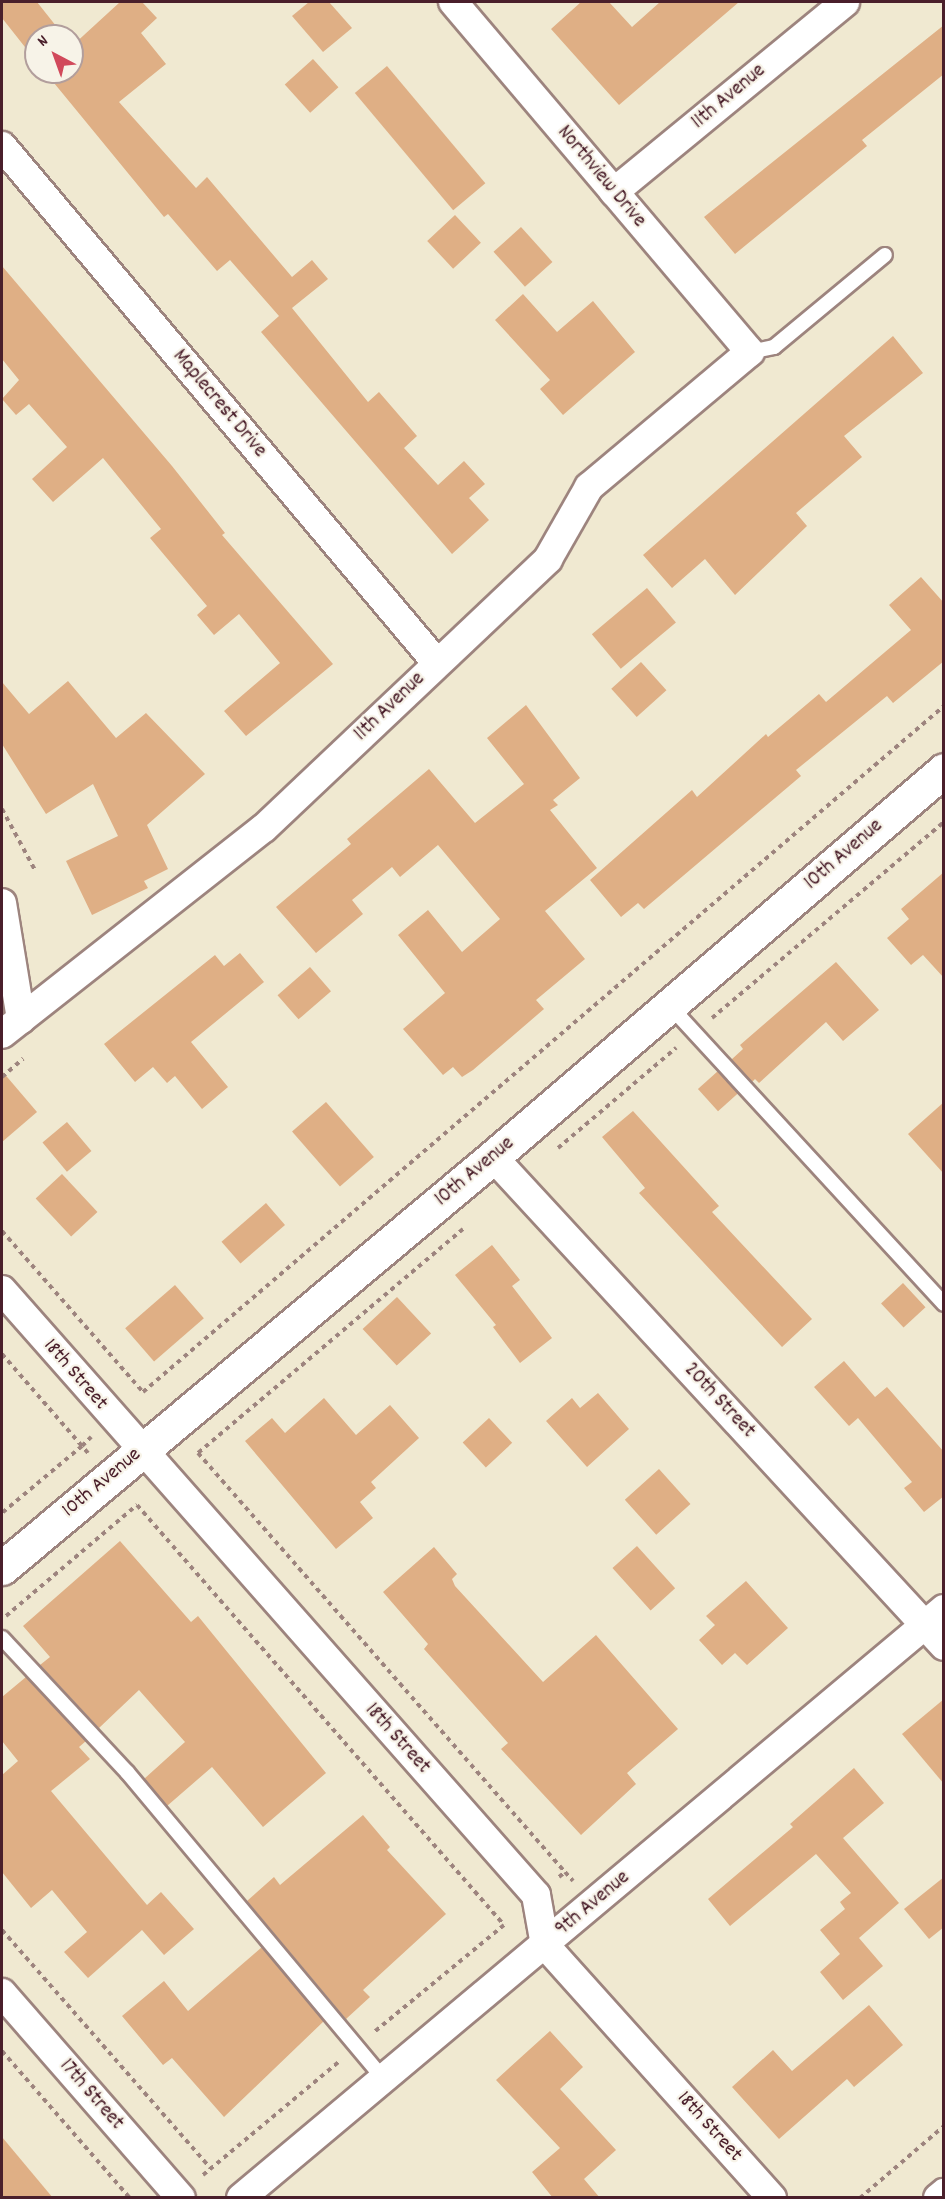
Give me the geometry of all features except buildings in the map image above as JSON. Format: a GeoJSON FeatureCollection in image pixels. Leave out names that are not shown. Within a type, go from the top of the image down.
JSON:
{"type":"FeatureCollection","features":[{"type":"Feature","properties":{"kind":"street","name":"Northview Drive"},"geometry":{"type":"LineString","coordinates":[[453,2],[750,352]]}},
{"type":"Feature","properties":{"kind":"street","name":"11th Avenue"},"geometry":{"type":"LineString","coordinates":[[614,192],[845,2]]}},
{"type":"Feature","properties":{"kind":"street","name":"Maplecrest Drive"},"geometry":{"type":"LineString","coordinates":[[2,146],[436,662]]}},
{"type":"Feature","properties":{"kind":"street","name":"11th Avenue"},"geometry":{"type":"LineString","coordinates":[[11,1026],[264,828],[436,662],[548,559],[589,487],[750,352]]}},
{"type":"Feature","properties":{"kind":"street","name":"10th Avenue"},"geometry":{"type":"LineString","coordinates":[[2,1568],[140,1450],[493,1157],[944,770]]}},
{"type":"Feature","properties":{"kind":"street"},"geometry":{"type":"LineString","coordinates":[[2,903],[11,1026]]}},
{"type":"Feature","properties":{"kind":"street","name":"20th Street"},"geometry":{"type":"LineString","coordinates":[[493,1157],[934,1617],[944,1646]]}},
{"type":"Feature","properties":{"kind":"street","name":"18th Street"},"geometry":{"type":"LineString","coordinates":[[2,1290],[140,1450],[536,1895],[545,1945],[772,2198]]}},
{"type":"Feature","properties":{"kind":"street","name":"9th Avenue"},"geometry":{"type":"LineString","coordinates":[[241,2198],[934,1617]]}},
{"type":"Feature","properties":{"kind":"street","name":"17th Street"},"geometry":{"type":"LineString","coordinates":[[2,1993],[181,2198]]}},
{"type":"Feature","properties":{"kind":"street"},"geometry":{"type":"LineString","coordinates":[[938,2198],[944,2193]]}},
{"type":"Feature","properties":{"kind":"lane"},"geometry":{"type":"LineString","coordinates":[[750,352],[774,347],[885,255]]}},
{"type":"Feature","properties":{"kind":"lane"},"geometry":{"type":"LineString","coordinates":[[669,1005],[944,1304]]}},
{"type":"Feature","properties":{"kind":"lane"},"geometry":{"type":"LineString","coordinates":[[2,1638],[127,1772],[384,2079]]}},
{"type":"Feature","properties":{"kind":"path"},"geometry":{"type":"LineString","coordinates":[[2,1231],[143,1392],[944,706]]}},
{"type":"Feature","properties":{"kind":"path"},"geometry":{"type":"LineString","coordinates":[[2,809],[35,870]]}},
{"type":"Feature","properties":{"kind":"path"},"geometry":{"type":"LineString","coordinates":[[517,1183],[944,822]]}},
{"type":"Feature","properties":{"kind":"path"},"geometry":{"type":"LineString","coordinates":[[472,1222],[198,1453],[565,1872]]}},
{"type":"Feature","properties":{"kind":"path"},"geometry":{"type":"LineString","coordinates":[[2,1354],[91,1455]]}},
{"type":"Feature","properties":{"kind":"path"},"geometry":{"type":"LineString","coordinates":[[2,1513],[95,1433]]}},
{"type":"Feature","properties":{"kind":"path"},"geometry":{"type":"LineString","coordinates":[[2,1620],[137,1505],[504,1925],[210,2168],[2,1930]]}},
{"type":"Feature","properties":{"kind":"path"},"geometry":{"type":"LineString","coordinates":[[2,2051],[130,2198]]}},
{"type":"Feature","properties":{"kind":"path"},"geometry":{"type":"LineString","coordinates":[[860,2198],[944,2126]]}}]}
